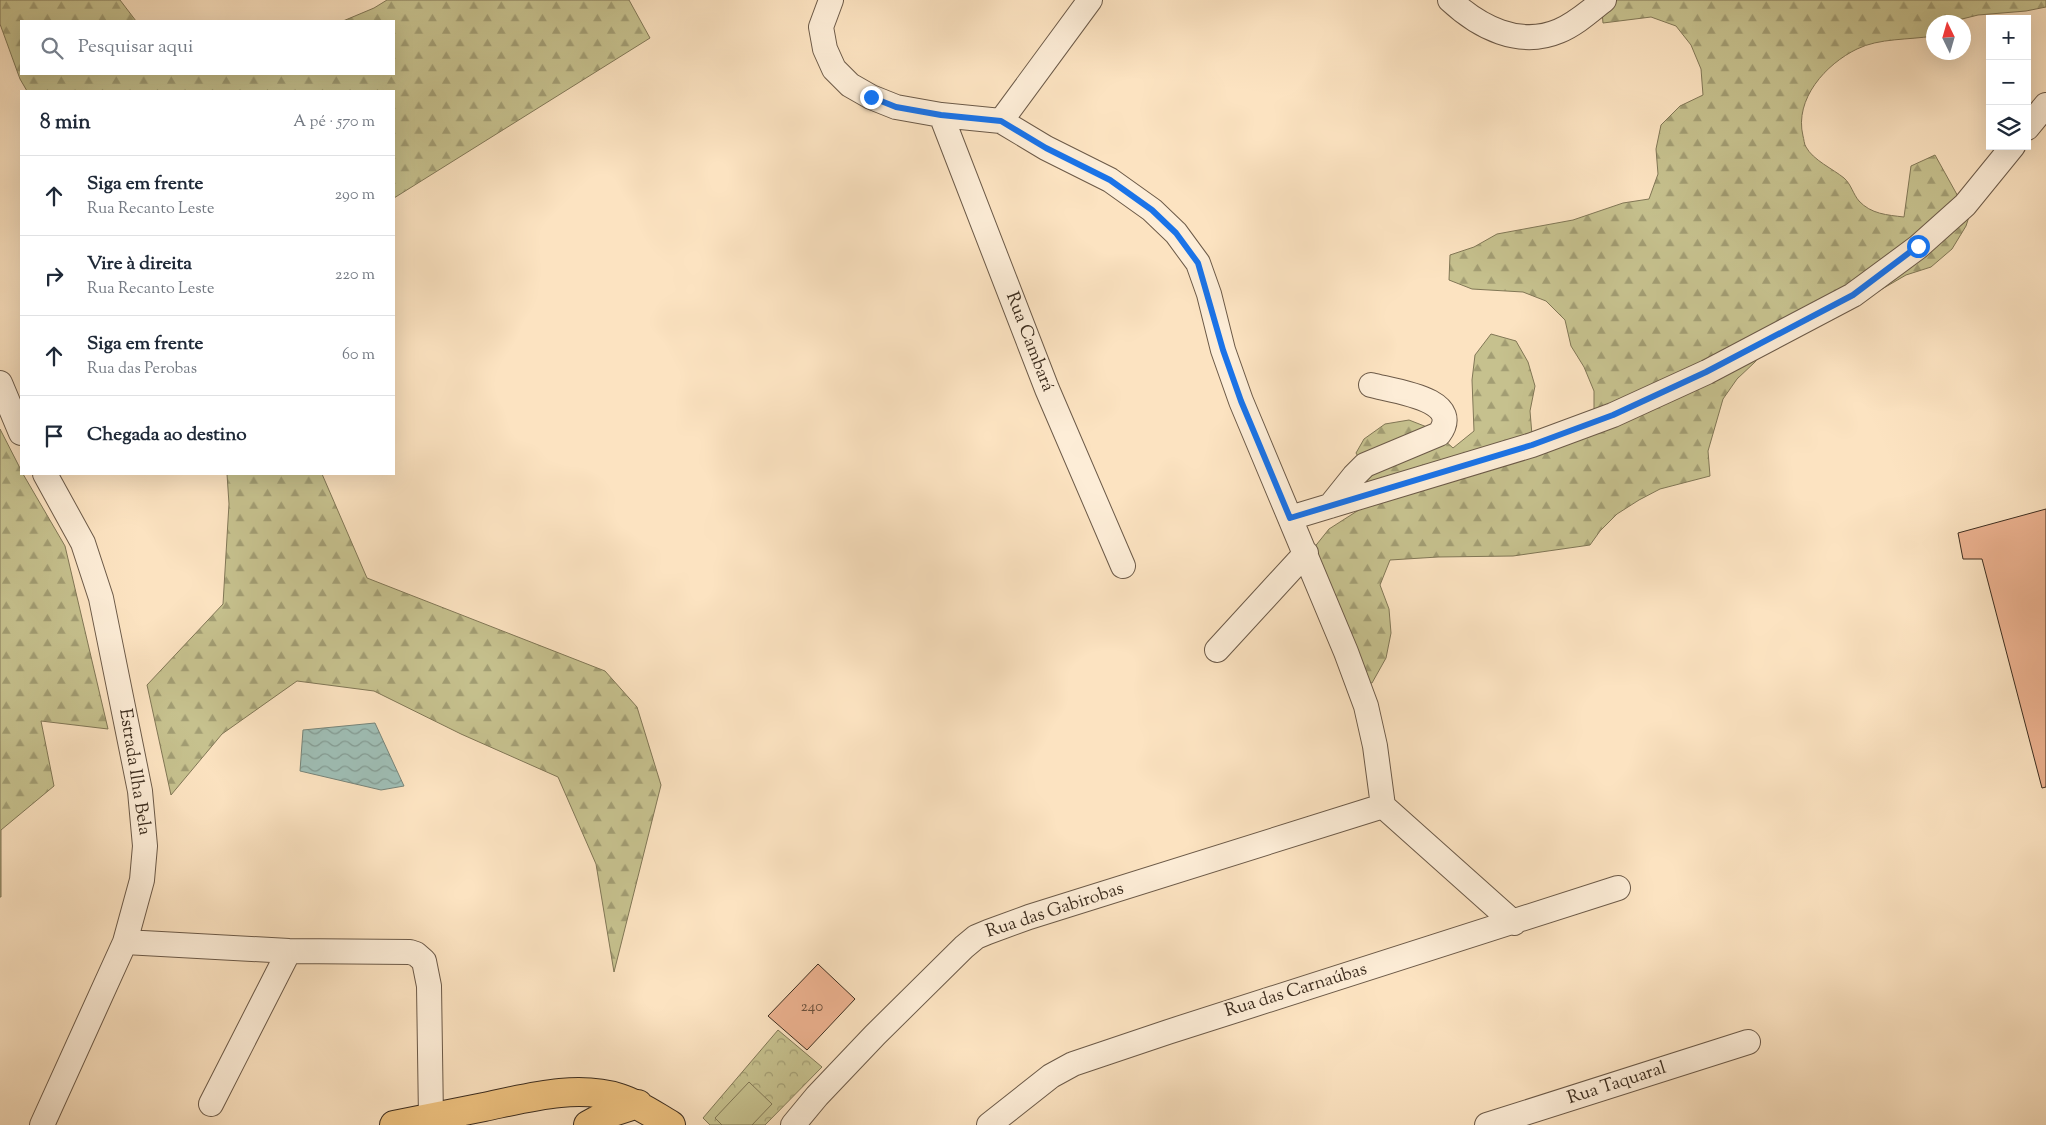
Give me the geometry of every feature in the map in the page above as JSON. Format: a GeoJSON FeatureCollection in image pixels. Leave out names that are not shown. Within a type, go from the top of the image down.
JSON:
{"type":"FeatureCollection","features":[{"type":"Feature","properties":{"kind":"main road"},"geometry":{"type":"LineString","coordinates":[[394,1125],[519,1100],[559,1094],[587,1093],[618,1097],[638,1104],[670,1125]]}},
{"type":"Feature","properties":{"kind":"main road"},"geometry":{"type":"LineString","coordinates":[[588,1125],[610,1113],[638,1104]]}},
{"type":"Feature","properties":{"kind":"street"},"geometry":{"type":"LineString","coordinates":[[831,0],[821,27],[825,50],[834,69],[850,85],[871,97],[896,107],[941,115],[1001,121],[1046,148],[1110,180],[1152,210],[1176,233],[1198,263],[1223,350],[1241,401],[1306,553],[1366,706],[1375,746],[1383,806],[1514,923]]}},
{"type":"Feature","properties":{"kind":"street"},"geometry":{"type":"LineString","coordinates":[[1001,121],[1090,0]]}},
{"type":"Feature","properties":{"kind":"street"},"geometry":{"type":"LineString","coordinates":[[1450,0],[1480,23],[1495,31],[1512,36],[1527,37],[1546,36],[1560,30],[1579,20],[1604,0]]}},
{"type":"Feature","properties":{"kind":"street"},"geometry":{"type":"LineString","coordinates":[[2031,123],[2046,105]]}},
{"type":"Feature","properties":{"kind":"street","name":"Rua Cambará"},"geometry":{"type":"LineString","coordinates":[[941,115],[1047,389],[1123,566]]}},
{"type":"Feature","properties":{"kind":"street"},"geometry":{"type":"LineString","coordinates":[[1290,518],[1532,445],[1613,415],[1724,363],[1853,295],[1918,246],[1965,205],[2010,150]]}},
{"type":"Feature","properties":{"kind":"street"},"geometry":{"type":"LineString","coordinates":[[0,383],[20,431]]}},
{"type":"Feature","properties":{"kind":"street"},"geometry":{"type":"LineString","coordinates":[[1330,506],[1354,476],[1366,466],[1439,434],[1444,428],[1446,418],[1442,409],[1431,401],[1371,386]]}},
{"type":"Feature","properties":{"kind":"street","name":"Estrada Ilha Bela"},"geometry":{"type":"LineString","coordinates":[[42,1125],[124,942],[142,880],[145,846],[140,791],[101,598],[83,543],[46,475]]}},
{"type":"Feature","properties":{"kind":"street"},"geometry":{"type":"LineString","coordinates":[[1216,650],[1306,553]]}},
{"type":"Feature","properties":{"kind":"street","name":"Rua das Gabirobas"},"geometry":{"type":"LineString","coordinates":[[793,1125],[816,1096],[875,1035],[936,973],[976,937],[1029,917],[1383,806]]}},
{"type":"Feature","properties":{"kind":"street","name":"Rua das Carnaúbas"},"geometry":{"type":"LineString","coordinates":[[989,1125],[1051,1076],[1074,1064],[1168,1032],[1514,923],[1618,888]]}},
{"type":"Feature","properties":{"kind":"street"},"geometry":{"type":"LineString","coordinates":[[124,942],[288,951],[410,952],[416,954],[424,960],[429,986],[431,1118]]}},
{"type":"Feature","properties":{"kind":"street"},"geometry":{"type":"LineString","coordinates":[[211,1104],[288,951]]}},
{"type":"Feature","properties":{"kind":"street","name":"Rua Taquaral"},"geometry":{"type":"LineString","coordinates":[[1487,1125],[1748,1042]]}},
{"type":"Feature","properties":{"kind":"green space"},"geometry":{"type":"Polygon","coordinates":[[[0,0],[120,0],[135,20],[20,20],[20,75],[395,75],[395,20],[345,20],[374,8],[387,0],[629,0],[650,38],[395,197],[395,90],[26,90],[20,79],[0,24],[0,0]]]}},
{"type":"Feature","properties":{"kind":"green space"},"geometry":{"type":"Polygon","coordinates":[[[1601,0],[2046,0],[2046,7],[2026,11],[1971,17],[1971,15],[1926,15],[1926,37],[1884,41],[1866,45],[1845,56],[1824,73],[1815,84],[1803,109],[1801,122],[1805,146],[1809,152],[1844,178],[1859,201],[1869,209],[1880,213],[1904,217],[1911,166],[1935,155],[1960,200],[1974,201],[1966,226],[1952,249],[1931,267],[1906,275],[1882,289],[1769,342],[1755,362],[1737,379],[1723,399],[1708,451],[1710,476],[1660,489],[1639,500],[1617,514],[1600,531],[1590,545],[1513,556],[1390,560],[1380,585],[1389,609],[1391,633],[1386,658],[1372,683],[1367,683],[1309,554],[1329,529],[1365,506],[1361,489],[1364,467],[1356,453],[1364,439],[1385,424],[1409,420],[1432,429],[1453,448],[1474,431],[1472,380],[1475,355],[1491,334],[1516,341],[1528,362],[1535,386],[1530,411],[1532,435],[1594,417],[1594,391],[1584,367],[1571,346],[1565,320],[1546,301],[1523,292],[1472,289],[1449,280],[1450,255],[1474,247],[1497,234],[1573,220],[1623,203],[1649,199],[1658,174],[1656,149],[1661,125],[1680,106],[1703,95],[1701,69],[1691,45],[1676,26],[1651,17],[1603,23],[1601,0]]]}},
{"type":"Feature","properties":{"kind":"green space"},"geometry":{"type":"Polygon","coordinates":[[[0,429],[20,468],[20,475],[24,475],[65,546],[108,729],[41,721],[54,786],[1,830],[0,897],[0,429]]]}},
{"type":"Feature","properties":{"kind":"green space"},"geometry":{"type":"Polygon","coordinates":[[[227,475],[322,475],[367,578],[605,671],[637,707],[661,785],[614,972],[596,864],[558,777],[461,734],[374,691],[297,681],[222,734],[171,795],[147,685],[223,604],[229,504],[227,475]]]}},
{"type":"Feature","properties":{"kind":"green space"},"geometry":{"type":"Polygon","coordinates":[[[778,1030],[822,1067],[765,1125],[710,1125],[703,1118],[778,1030]]]}},
{"type":"Feature","properties":{"kind":"green space"},"geometry":{"type":"Polygon","coordinates":[[[749,1082],[772,1104],[752,1125],[722,1125],[715,1118],[749,1082]]]}},
{"type":"Feature","properties":{"kind":"water"},"geometry":{"type":"Polygon","coordinates":[[[375,723],[404,786],[381,790],[300,771],[303,730],[375,723]]]}},
{"type":"Feature","properties":{"kind":"building"},"geometry":{"type":"Polygon","coordinates":[[[2046,509],[2046,787],[2042,788],[1982,559],[1963,559],[1958,533],[2046,509]]]}},
{"type":"Feature","properties":{"kind":"building"},"geometry":{"type":"Polygon","coordinates":[[[818,964],[855,999],[807,1050],[768,1016],[818,964]]]}},
{"type":"Feature","properties":{"kind":"route"},"geometry":{"type":"LineString","coordinates":[[871,97],[896,107],[941,115],[1001,121],[1046,148],[1110,180],[1152,210],[1176,233],[1198,263],[1209,294],[1223,350],[1241,401],[1290,518],[1532,445],[1613,415],[1706,372],[1853,295],[1918,246]]}}]}
